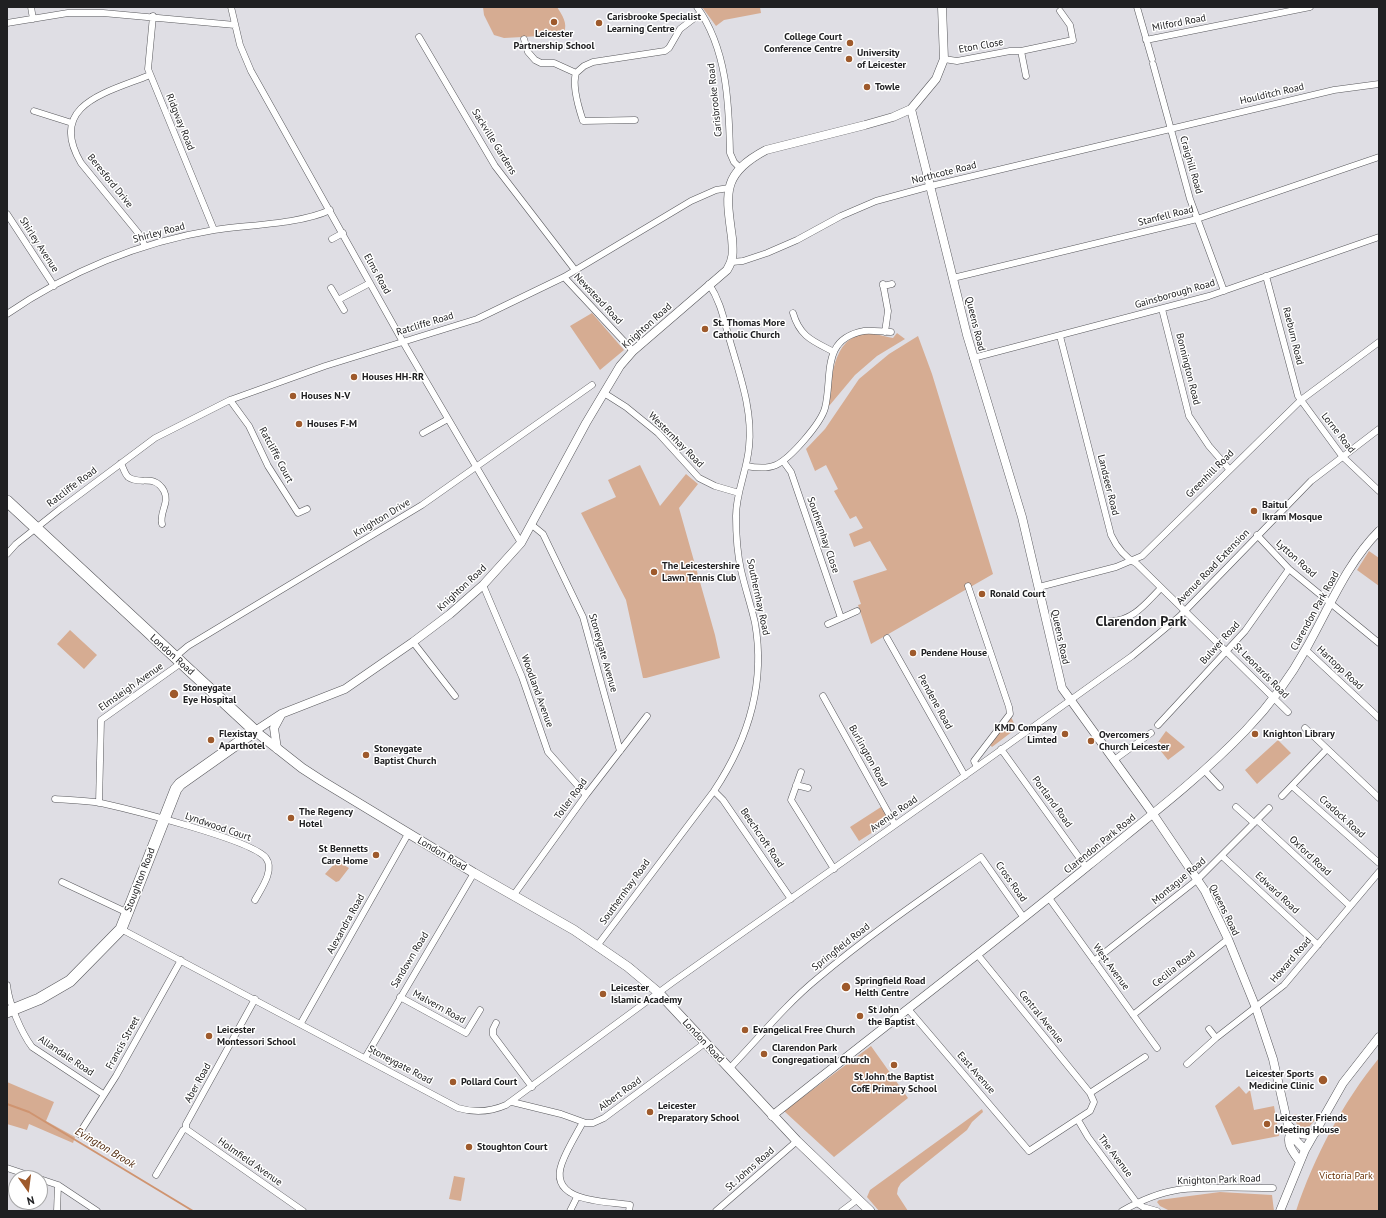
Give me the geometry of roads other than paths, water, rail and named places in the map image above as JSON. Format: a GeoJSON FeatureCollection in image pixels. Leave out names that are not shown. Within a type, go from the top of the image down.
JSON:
{"type":"FeatureCollection","features":[{"type":"Feature","properties":{"kind":"highway","name":"London Road"},"geometry":{"type":"LineString","coordinates":[[7,501],[255,731]]}},
{"type":"Feature","properties":{"kind":"highway","name":"Stoughton Road"},"geometry":{"type":"LineString","coordinates":[[10,1010],[39,1000],[70,981],[121,929],[163,819],[180,784],[255,731]]}},
{"type":"Feature","properties":{"kind":"main road","name":"London Road"},"geometry":{"type":"LineString","coordinates":[[255,731],[277,749],[322,781],[408,834],[598,946],[628,967],[659,994],[772,1116],[870,1211]]}},
{"type":"Feature","properties":{"kind":"street"},"geometry":{"type":"LineString","coordinates":[[31,7],[33,19]]}},
{"type":"Feature","properties":{"kind":"street","name":"Elms Road"},"geometry":{"type":"LineString","coordinates":[[231,7],[244,58],[251,71],[403,342],[521,543]]}},
{"type":"Feature","properties":{"kind":"street","name":"Carisbrooke Road"},"geometry":{"type":"LineString","coordinates":[[696,7],[713,34],[720,58],[726,89],[730,153],[734,162],[740,168]]}},
{"type":"Feature","properties":{"kind":"street"},"geometry":{"type":"LineString","coordinates":[[732,262],[733,247],[727,203],[728,188],[731,180],[740,168],[756,155],[766,150],[865,125],[893,117],[911,109],[936,79],[944,59],[945,43],[942,7]]}},
{"type":"Feature","properties":{"kind":"street","name":"Craighill Road"},"geometry":{"type":"LineString","coordinates":[[1137,7],[1197,219],[1224,291]]}},
{"type":"Feature","properties":{"kind":"street","name":"Milford Road"},"geometry":{"type":"LineString","coordinates":[[1146,40],[1310,7]]}},
{"type":"Feature","properties":{"kind":"street","name":"Eton Close"},"geometry":{"type":"LineString","coordinates":[[944,59],[957,61],[1010,51],[1021,51],[1073,40],[1070,25],[1060,11]]}},
{"type":"Feature","properties":{"kind":"street"},"geometry":{"type":"LineString","coordinates":[[7,23],[85,13],[153,16],[235,25]]}},
{"type":"Feature","properties":{"kind":"street"},"geometry":{"type":"LineString","coordinates":[[635,120],[583,121],[574,78],[576,73],[584,66],[593,62],[665,50],[669,48],[680,29],[701,13]]}},
{"type":"Feature","properties":{"kind":"street","name":"Ridgway Road"},"geometry":{"type":"LineString","coordinates":[[153,16],[147,64],[150,75],[214,230]]}},
{"type":"Feature","properties":{"kind":"street","name":"Sackville Gardens"},"geometry":{"type":"LineString","coordinates":[[419,37],[495,166],[575,270]]}},
{"type":"Feature","properties":{"kind":"street"},"geometry":{"type":"LineString","coordinates":[[524,39],[528,52],[535,60],[541,63],[554,63],[576,73]]}},
{"type":"Feature","properties":{"kind":"street"},"geometry":{"type":"LineString","coordinates":[[1021,51],[1026,76]]}},
{"type":"Feature","properties":{"kind":"street"},"geometry":{"type":"LineString","coordinates":[[34,111],[72,123],[76,114],[90,99],[150,75]]}},
{"type":"Feature","properties":{"kind":"street","name":"Houlditch Road"},"geometry":{"type":"LineString","coordinates":[[1170,128],[1334,90],[1379,84]]}},
{"type":"Feature","properties":{"kind":"street","name":"Queens Road"},"geometry":{"type":"LineString","coordinates":[[911,109],[973,358],[1022,517],[1062,688],[1198,880],[1228,939],[1256,1008],[1273,1060],[1290,1134],[1288,1138],[1290,1147],[1300,1162]]}},
{"type":"Feature","properties":{"kind":"street","name":"Beresford Drive"},"geometry":{"type":"LineString","coordinates":[[72,123],[72,144],[78,158],[139,234],[145,246]]}},
{"type":"Feature","properties":{"kind":"street","name":"Northcote Road"},"geometry":{"type":"LineString","coordinates":[[732,262],[743,261],[767,254],[797,240],[841,216],[876,201],[930,186],[1170,128]]}},
{"type":"Feature","properties":{"kind":"street","name":"Stanfell Road"},"geometry":{"type":"LineString","coordinates":[[953,278],[1197,219],[1379,157]]}},
{"type":"Feature","properties":{"kind":"street","name":"Ratcliffe Road"},"geometry":{"type":"LineString","coordinates":[[7,554],[16,544],[36,528],[155,438],[230,400],[325,366],[477,319],[564,277],[690,201],[716,190],[728,188]]}},
{"type":"Feature","properties":{"kind":"street","name":"Shirley Road"},"geometry":{"type":"LineString","coordinates":[[7,314],[54,286],[99,264],[145,246],[214,230],[307,217],[330,210]]}},
{"type":"Feature","properties":{"kind":"street","name":"Shirley Avenue"},"geometry":{"type":"LineString","coordinates":[[7,214],[54,286]]}},
{"type":"Feature","properties":{"kind":"street"},"geometry":{"type":"LineString","coordinates":[[332,239],[343,233]]}},
{"type":"Feature","properties":{"kind":"street","name":"Gainsborough Road"},"geometry":{"type":"LineString","coordinates":[[973,358],[1162,309],[1224,291],[1379,237]]}},
{"type":"Feature","properties":{"kind":"street","name":"Knighton Road"},"geometry":{"type":"LineString","coordinates":[[255,731],[281,714],[345,689],[413,642],[450,614],[483,585],[521,543],[532,525],[550,487],[620,366],[632,351],[727,270],[732,262]]}},
{"type":"Feature","properties":{"kind":"street","name":"Raeburn Road"},"geometry":{"type":"LineString","coordinates":[[1266,276],[1296,391],[1301,400]]}},
{"type":"Feature","properties":{"kind":"street","name":"Newstead Road"},"geometry":{"type":"LineString","coordinates":[[564,277],[632,351]]}},
{"type":"Feature","properties":{"kind":"street"},"geometry":{"type":"LineString","coordinates":[[338,300],[370,282]]}},
{"type":"Feature","properties":{"kind":"street","name":"Southernhay Road"},"geometry":{"type":"LineString","coordinates":[[598,946],[714,791],[730,766],[742,741],[754,702],[757,681],[758,653],[755,624],[741,569],[736,514],[739,493],[746,466],[750,429],[747,400],[721,308],[716,294],[709,284]]}},
{"type":"Feature","properties":{"kind":"street"},"geometry":{"type":"LineString","coordinates":[[746,466],[766,468],[783,461],[812,430],[823,414],[826,401],[829,364],[834,352],[846,338],[857,333],[871,330],[888,332],[888,311],[883,285],[892,284]]}},
{"type":"Feature","properties":{"kind":"street"},"geometry":{"type":"LineString","coordinates":[[331,288],[344,310]]}},
{"type":"Feature","properties":{"kind":"street","name":"Bonnington Road"},"geometry":{"type":"LineString","coordinates":[[1162,309],[1189,416],[1209,446],[1230,469]]}},
{"type":"Feature","properties":{"kind":"street"},"geometry":{"type":"LineString","coordinates":[[793,313],[799,329],[804,335],[834,352]]}},
{"type":"Feature","properties":{"kind":"street","name":"Landseer Road"},"geometry":{"type":"LineString","coordinates":[[1060,336],[1111,535],[1122,553],[1185,612]]}},
{"type":"Feature","properties":{"kind":"street","name":"Greenhill Road"},"geometry":{"type":"LineString","coordinates":[[1039,587],[1132,562],[1142,556],[1301,400],[1379,342]]}},
{"type":"Feature","properties":{"kind":"street","name":"Knighton Drive"},"geometry":{"type":"LineString","coordinates":[[178,660],[188,646],[417,509],[592,385]]}},
{"type":"Feature","properties":{"kind":"street","name":"Westernhay Road"},"geometry":{"type":"LineString","coordinates":[[604,394],[626,407],[658,433],[699,478],[715,486],[739,493]]}},
{"type":"Feature","properties":{"kind":"street","name":"Ratcliffe Court"},"geometry":{"type":"LineString","coordinates":[[230,400],[250,426],[268,466],[298,513],[307,509]]}},
{"type":"Feature","properties":{"kind":"street","name":"Lorne Road"},"geometry":{"type":"LineString","coordinates":[[1301,400],[1342,456],[1379,491]]}},
{"type":"Feature","properties":{"kind":"street"},"geometry":{"type":"LineString","coordinates":[[423,433],[448,419]]}},
{"type":"Feature","properties":{"kind":"street","name":"Avenue Road Extension"},"geometry":{"type":"LineString","coordinates":[[977,767],[1132,656],[1185,612],[1311,481],[1379,429]]}},
{"type":"Feature","properties":{"kind":"street","name":"Southernhay Close"},"geometry":{"type":"LineString","coordinates":[[783,461],[791,472],[841,618]]}},
{"type":"Feature","properties":{"kind":"street"},"geometry":{"type":"LineString","coordinates":[[121,463],[127,476],[130,478],[153,481],[162,488],[166,504],[162,514],[162,524]]}},
{"type":"Feature","properties":{"kind":"street","name":"Stoneygate Avenue"},"geometry":{"type":"LineString","coordinates":[[532,525],[543,534],[583,617],[620,751]]}},
{"type":"Feature","properties":{"kind":"street","name":"Clarendon Park Road"},"geometry":{"type":"LineString","coordinates":[[772,1116],[1024,918],[1205,771],[1248,728],[1273,698],[1306,650],[1357,558],[1379,531]]}},
{"type":"Feature","properties":{"kind":"street","name":"Lytton Road"},"geometry":{"type":"LineString","coordinates":[[1257,536],[1289,569],[1379,643]]}},
{"type":"Feature","properties":{"kind":"street","name":"Bulwer Road"},"geometry":{"type":"LineString","coordinates":[[1158,725],[1245,631],[1289,569]]}},
{"type":"Feature","properties":{"kind":"street","name":"Woodland Avenue"},"geometry":{"type":"LineString","coordinates":[[483,585],[514,657],[548,752],[586,795]]}},
{"type":"Feature","properties":{"kind":"street"},"geometry":{"type":"LineString","coordinates":[[968,586],[1010,714],[974,761],[977,767]]}},
{"type":"Feature","properties":{"kind":"street"},"geometry":{"type":"LineString","coordinates":[[1111,621],[1124,620],[1132,616],[1161,588]]}},
{"type":"Feature","properties":{"kind":"street"},"geometry":{"type":"LineString","coordinates":[[828,624],[857,611]]}},
{"type":"Feature","properties":{"kind":"street","name":"St Leonards Road"},"geometry":{"type":"LineString","coordinates":[[1185,612],[1288,712]]}},
{"type":"Feature","properties":{"kind":"street","name":"Pendene Road"},"geometry":{"type":"LineString","coordinates":[[887,638],[965,776]]}},
{"type":"Feature","properties":{"kind":"street"},"geometry":{"type":"LineString","coordinates":[[413,642],[455,696]]}},
{"type":"Feature","properties":{"kind":"street","name":"Hartopp Road"},"geometry":{"type":"LineString","coordinates":[[1306,650],[1379,718]]}},
{"type":"Feature","properties":{"kind":"street","name":"Elmsleigh Avenue"},"geometry":{"type":"LineString","coordinates":[[99,803],[101,720],[178,660]]}},
{"type":"Feature","properties":{"kind":"street","name":"Burlington Road"},"geometry":{"type":"LineString","coordinates":[[823,696],[895,825]]}},
{"type":"Feature","properties":{"kind":"street"},"geometry":{"type":"LineString","coordinates":[[277,749],[275,726],[281,714]]}},
{"type":"Feature","properties":{"kind":"street","name":"Toller Road"},"geometry":{"type":"LineString","coordinates":[[513,896],[586,795],[647,716]]}},
{"type":"Feature","properties":{"kind":"street"},"geometry":{"type":"LineString","coordinates":[[1305,728],[1379,798]]}},
{"type":"Feature","properties":{"kind":"street"},"geometry":{"type":"LineString","coordinates":[[1114,760],[1151,733]]}},
{"type":"Feature","properties":{"kind":"street","name":"Portland Road"},"geometry":{"type":"LineString","coordinates":[[1001,749],[1086,867]]}},
{"type":"Feature","properties":{"kind":"street"},"geometry":{"type":"LineString","coordinates":[[1282,796],[1327,750]]}},
{"type":"Feature","properties":{"kind":"street","name":"Avenue Road"},"geometry":{"type":"LineString","coordinates":[[659,994],[977,767]]}},
{"type":"Feature","properties":{"kind":"street"},"geometry":{"type":"LineString","coordinates":[[1205,771],[1220,787]]}},
{"type":"Feature","properties":{"kind":"street"},"geometry":{"type":"LineString","coordinates":[[801,772],[791,800],[834,869]]}},
{"type":"Feature","properties":{"kind":"street"},"geometry":{"type":"LineString","coordinates":[[796,785],[808,788]]}},
{"type":"Feature","properties":{"kind":"street","name":"Cradock Road"},"geometry":{"type":"LineString","coordinates":[[1292,786],[1379,864]]}},
{"type":"Feature","properties":{"kind":"street","name":"Beechcroft Road"},"geometry":{"type":"LineString","coordinates":[[714,791],[723,800],[791,899]]}},
{"type":"Feature","properties":{"kind":"street","name":"Lyndwood Court"},"geometry":{"type":"LineString","coordinates":[[55,799],[99,803],[163,819],[241,844],[262,854],[268,862],[269,871],[255,900]]}},
{"type":"Feature","properties":{"kind":"street","name":"Oxford Road"},"geometry":{"type":"LineString","coordinates":[[1236,807],[1350,906]]}},
{"type":"Feature","properties":{"kind":"street","name":"Montague Road"},"geometry":{"type":"LineString","coordinates":[[1094,961],[1198,880],[1269,808]]}},
{"type":"Feature","properties":{"kind":"street","name":"Alexandra Road"},"geometry":{"type":"LineString","coordinates":[[301,1023],[408,834]]}},
{"type":"Feature","properties":{"kind":"street","name":"Edward Road"},"geometry":{"type":"LineString","coordinates":[[1222,856],[1318,945]]}},
{"type":"Feature","properties":{"kind":"street","name":"Cross Road"},"geometry":{"type":"LineString","coordinates":[[981,857],[1024,918]]}},
{"type":"Feature","properties":{"kind":"street","name":"Springfield Road"},"geometry":{"type":"LineString","coordinates":[[729,1069],[784,1010],[817,978],[886,924],[981,857]]}},
{"type":"Feature","properties":{"kind":"street","name":"Howard Road"},"geometry":{"type":"LineString","coordinates":[[1187,1064],[1216,1038],[1284,985],[1379,872]]}},
{"type":"Feature","properties":{"kind":"street","name":"Sandown Road"},"geometry":{"type":"LineString","coordinates":[[365,1058],[474,873]]}},
{"type":"Feature","properties":{"kind":"street"},"geometry":{"type":"LineString","coordinates":[[62,882],[128,913]]}},
{"type":"Feature","properties":{"kind":"street","name":"West Avenue"},"geometry":{"type":"LineString","coordinates":[[1049,898],[1158,1048]]}},
{"type":"Feature","properties":{"kind":"street","name":"Stoneygate Road"},"geometry":{"type":"LineString","coordinates":[[121,929],[255,998],[301,1023],[328,1040],[458,1108],[475,1112],[500,1108],[512,1102],[659,994]]}},
{"type":"Feature","properties":{"kind":"street","name":"Cecilia Road"},"geometry":{"type":"LineString","coordinates":[[1133,1015],[1228,939]]}},
{"type":"Feature","properties":{"kind":"street","name":"Central Avenue"},"geometry":{"type":"LineString","coordinates":[[977,954],[1090,1093]]}},
{"type":"Feature","properties":{"kind":"street","name":"Francis Street"},"geometry":{"type":"LineString","coordinates":[[79,1134],[116,1076],[181,960]]}},
{"type":"Feature","properties":{"kind":"street","name":"Allandale Road"},"geometry":{"type":"LineString","coordinates":[[7,985],[10,1010],[32,1047],[73,1072],[104,1094]]}},
{"type":"Feature","properties":{"kind":"street","name":"Malvern Road"},"geometry":{"type":"LineString","coordinates":[[400,997],[466,1033],[480,1010]]}},
{"type":"Feature","properties":{"kind":"street","name":"Aber Road"},"geometry":{"type":"LineString","coordinates":[[156,1175],[183,1130],[186,1129],[186,1124],[255,998]]}},
{"type":"Feature","properties":{"kind":"street","name":"East Avenue"},"geometry":{"type":"LineString","coordinates":[[908,1009],[1029,1151],[1078,1120]]}},
{"type":"Feature","properties":{"kind":"street"},"geometry":{"type":"LineString","coordinates":[[496,1023],[492,1029],[493,1035],[532,1087]]}},
{"type":"Feature","properties":{"kind":"street"},"geometry":{"type":"LineString","coordinates":[[1209,1029],[1216,1038]]}},
{"type":"Feature","properties":{"kind":"street"},"geometry":{"type":"LineString","coordinates":[[1280,1211],[1305,1150],[1343,1083],[1379,1037]]}},
{"type":"Feature","properties":{"kind":"street","name":"Albert Road"},"geometry":{"type":"LineString","coordinates":[[512,1102],[561,1114],[583,1122],[593,1123],[604,1118],[705,1043]]}},
{"type":"Feature","properties":{"kind":"street"},"geometry":{"type":"LineString","coordinates":[[1078,1120],[1090,1111],[1094,1102],[1090,1093],[1145,1057]]}},
{"type":"Feature","properties":{"kind":"street","name":"The Avenue"},"geometry":{"type":"LineString","coordinates":[[1078,1120],[1088,1137],[1138,1203]]}},
{"type":"Feature","properties":{"kind":"street"},"geometry":{"type":"LineString","coordinates":[[583,1122],[562,1163],[559,1174],[564,1189],[577,1197],[630,1205],[629,1211]]}},
{"type":"Feature","properties":{"kind":"street"},"geometry":{"type":"LineString","coordinates":[[1288,1125],[1300,1134],[1307,1135],[1315,1133]]}},
{"type":"Feature","properties":{"kind":"street","name":"Holmfield Avenue"},"geometry":{"type":"LineString","coordinates":[[186,1129],[303,1211]]}},
{"type":"Feature","properties":{"kind":"street"},"geometry":{"type":"LineString","coordinates":[[1290,1134],[1305,1150]]}},
{"type":"Feature","properties":{"kind":"street","name":"St. Johns Road"},"geometry":{"type":"LineString","coordinates":[[716,1211],[797,1141]]}},
{"type":"Feature","properties":{"kind":"street"},"geometry":{"type":"LineString","coordinates":[[48,1181],[58,1185],[97,1211]]}},
{"type":"Feature","properties":{"kind":"street"},"geometry":{"type":"LineString","coordinates":[[57,1211],[58,1185]]}},
{"type":"Feature","properties":{"kind":"street","name":"Knighton Park Road"},"geometry":{"type":"LineString","coordinates":[[1122,1211],[1138,1203],[1175,1190],[1211,1188],[1273,1188]]}},
{"type":"Feature","properties":{"kind":"street"},"geometry":{"type":"LineString","coordinates":[[570,1211],[577,1197]]}},
{"type":"Feature","properties":{"kind":"street"},"geometry":{"type":"LineString","coordinates":[[842,1211],[858,1199]]}},
{"type":"Feature","properties":{"kind":"street"},"geometry":{"type":"LineString","coordinates":[[1138,1203],[1143,1208],[1157,1211]]}},
{"type":"Feature","properties":{"kind":"waterway","name":"Evington Brook"},"geometry":{"type":"LineString","coordinates":[[7,1104],[29,1112],[193,1211]]}},
{"type":"Feature","properties":{"kind":"place","name":"Leicester Partnership School"},"geometry":{"type":"Point","coordinates":[554,22]}},
{"type":"Feature","properties":{"kind":"place","name":"Carisbrooke Specialist Learning Centre"},"geometry":{"type":"Point","coordinates":[599,23]}},
{"type":"Feature","properties":{"kind":"place","name":"College Court Conference Centre"},"geometry":{"type":"Point","coordinates":[850,43]}},
{"type":"Feature","properties":{"kind":"place","name":"University of Leicester"},"geometry":{"type":"Point","coordinates":[849,59]}},
{"type":"Feature","properties":{"kind":"place","name":"Towle"},"geometry":{"type":"Point","coordinates":[867,87]}},
{"type":"Feature","properties":{"kind":"place","name":"St. Thomas More Catholic Church"},"geometry":{"type":"Point","coordinates":[705,329]}},
{"type":"Feature","properties":{"kind":"place","name":"Houses HH-RR"},"geometry":{"type":"Point","coordinates":[354,377]}},
{"type":"Feature","properties":{"kind":"place","name":"Houses N-V"},"geometry":{"type":"Point","coordinates":[293,396]}},
{"type":"Feature","properties":{"kind":"place","name":"Houses F-M"},"geometry":{"type":"Point","coordinates":[299,424]}},
{"type":"Feature","properties":{"kind":"place","name":"Baitul Ikram Mosque"},"geometry":{"type":"Point","coordinates":[1254,511]}},
{"type":"Feature","properties":{"kind":"place","name":"The Leicestershire Lawn Tennis Club"},"geometry":{"type":"Point","coordinates":[654,572]}},
{"type":"Feature","properties":{"kind":"place","name":"Ronald Court"},"geometry":{"type":"Point","coordinates":[982,594]}},
{"type":"Feature","properties":{"kind":"place","name":"Pendene House"},"geometry":{"type":"Point","coordinates":[913,653]}},
{"type":"Feature","properties":{"kind":"place","name":"Stoneygate Eye Hospital"},"geometry":{"type":"Point","coordinates":[174,694]}},
{"type":"Feature","properties":{"kind":"place","name":"KMD Company Limted"},"geometry":{"type":"Point","coordinates":[1065,734]}},
{"type":"Feature","properties":{"kind":"place","name":"Knighton Library"},"geometry":{"type":"Point","coordinates":[1255,734]}},
{"type":"Feature","properties":{"kind":"place","name":"Flexistay Aparthotel"},"geometry":{"type":"Point","coordinates":[211,740]}},
{"type":"Feature","properties":{"kind":"place","name":"Overcomers Church Leicester"},"geometry":{"type":"Point","coordinates":[1091,741]}},
{"type":"Feature","properties":{"kind":"place","name":"Stoneygate Baptist Church"},"geometry":{"type":"Point","coordinates":[366,755]}},
{"type":"Feature","properties":{"kind":"place","name":"The Regency Hotel"},"geometry":{"type":"Point","coordinates":[291,818]}},
{"type":"Feature","properties":{"kind":"place","name":"St Bennetts Care Home"},"geometry":{"type":"Point","coordinates":[376,855]}},
{"type":"Feature","properties":{"kind":"place","name":"Springfield Road Helth Centre"},"geometry":{"type":"Point","coordinates":[846,987]}},
{"type":"Feature","properties":{"kind":"place","name":"Leicester Islamic Academy"},"geometry":{"type":"Point","coordinates":[603,994]}},
{"type":"Feature","properties":{"kind":"place","name":"St John the Baptist"},"geometry":{"type":"Point","coordinates":[860,1016]}},
{"type":"Feature","properties":{"kind":"place","name":"Evangelical Free Church"},"geometry":{"type":"Point","coordinates":[745,1030]}},
{"type":"Feature","properties":{"kind":"place","name":"Leicester Montessori School"},"geometry":{"type":"Point","coordinates":[209,1036]}},
{"type":"Feature","properties":{"kind":"place","name":"Clarendon Park Congregational Church"},"geometry":{"type":"Point","coordinates":[764,1054]}},
{"type":"Feature","properties":{"kind":"place","name":"St John the Baptist CofE Primary School"},"geometry":{"type":"Point","coordinates":[894,1065]}},
{"type":"Feature","properties":{"kind":"place","name":"Leicester Sports Medicine Clinic"},"geometry":{"type":"Point","coordinates":[1323,1080]}},
{"type":"Feature","properties":{"kind":"place","name":"Pollard Court"},"geometry":{"type":"Point","coordinates":[453,1082]}},
{"type":"Feature","properties":{"kind":"place","name":"Leicester Preparatory School"},"geometry":{"type":"Point","coordinates":[650,1112]}},
{"type":"Feature","properties":{"kind":"place","name":"Leicester Friends Meeting House"},"geometry":{"type":"Point","coordinates":[1267,1124]}},
{"type":"Feature","properties":{"kind":"place","name":"Stoughton Court"},"geometry":{"type":"Point","coordinates":[469,1147]}},
{"type":"Feature","properties":{"kind":"district","name":"Clarendon Park"},"geometry":{"type":"Point","coordinates":[1141,622]}},
{"type":"Feature","properties":{"kind":"park label","name":"Victoria Park"},"geometry":{"type":"Point","coordinates":[1346,1176]}}]}
